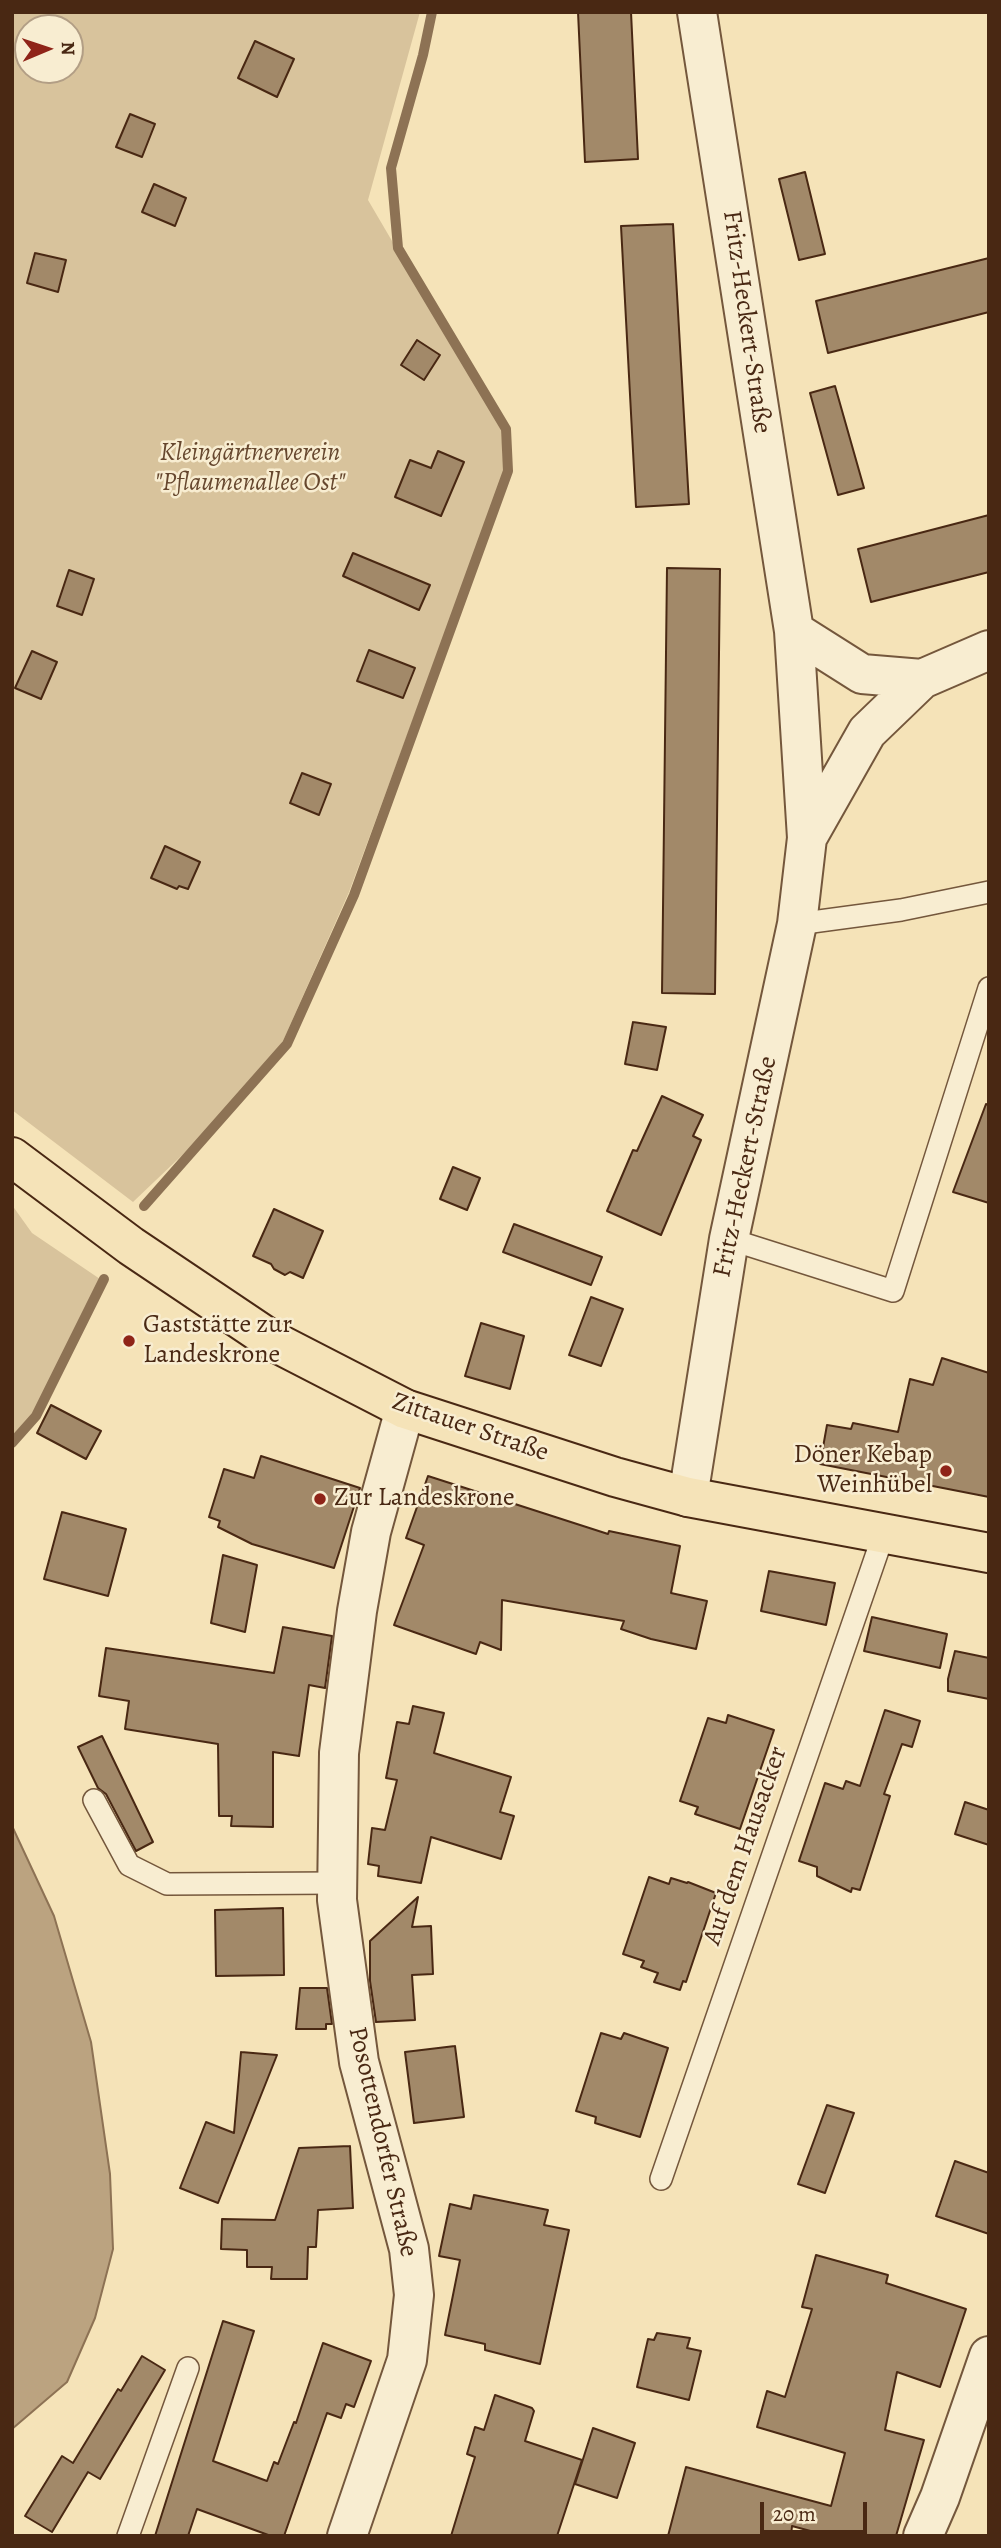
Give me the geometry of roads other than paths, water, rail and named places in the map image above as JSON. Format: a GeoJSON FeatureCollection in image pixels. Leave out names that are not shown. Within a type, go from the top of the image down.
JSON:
{"type":"FeatureCollection","features":[{"type":"Feature","properties":{"kind":"main road","name":"Zittauer Straße"},"geometry":{"type":"LineString","coordinates":[[12,1157],[131,1246],[271,1340],[405,1409],[615,1478],[688,1496],[989,1553]]}},
{"type":"Feature","properties":{"kind":"street","name":"Fritz-Heckert-Straße"},"geometry":{"type":"LineString","coordinates":[[688,1496],[729,1239],[797,924],[807,838],[794,631],[697,12]]}},
{"type":"Feature","properties":{"kind":"street"},"geometry":{"type":"LineString","coordinates":[[794,631],[862,674],[922,679],[989,650]]}},
{"type":"Feature","properties":{"kind":"street","name":"Fritz-Heckert-Straße"},"geometry":{"type":"LineString","coordinates":[[807,838],[867,732],[922,679]]}},
{"type":"Feature","properties":{"kind":"street","name":"Posottendorfer Straße"},"geometry":{"type":"LineString","coordinates":[[347,2536],[407,2360],[414,2295],[409,2249],[359,2062],[337,1900],[339,1753],[357,1611],[371,1532],[405,1409]]}},
{"type":"Feature","properties":{"kind":"street"},"geometry":{"type":"LineString","coordinates":[[923,2536],[940,2497],[989,2356]]}},
{"type":"Feature","properties":{"kind":"lane"},"geometry":{"type":"LineString","coordinates":[[797,924],[901,910],[989,892]]}},
{"type":"Feature","properties":{"kind":"lane"},"geometry":{"type":"LineString","coordinates":[[729,1239],[893,1291],[989,988]]}},
{"type":"Feature","properties":{"kind":"lane","name":"Auf dem Hausacker"},"geometry":{"type":"LineString","coordinates":[[661,2179],[884,1533]]}},
{"type":"Feature","properties":{"kind":"lane"},"geometry":{"type":"LineString","coordinates":[[94,1800],[129,1865],[167,1884],[338,1882]]}},
{"type":"Feature","properties":{"kind":"lane"},"geometry":{"type":"LineString","coordinates":[[128,2536],[188,2368]]}},
{"type":"Feature","properties":{"kind":"waterway"},"geometry":{"type":"LineString","coordinates":[[144,1206],[287,1044],[354,895],[508,471],[506,429],[398,248],[391,168],[423,55],[432,12]]}},
{"type":"Feature","properties":{"kind":"waterway"},"geometry":{"type":"LineString","coordinates":[[12,1443],[36,1416],[104,1279]]}},
{"type":"Feature","properties":{"kind":"place","name":"Gaststätte zur Landeskrone"},"geometry":{"type":"Point","coordinates":[129,1341]}},
{"type":"Feature","properties":{"kind":"place","name":"Döner Kebap Weinhübel"},"geometry":{"type":"Point","coordinates":[946,1471]}},
{"type":"Feature","properties":{"kind":"place","name":"Zur Landeskrone"},"geometry":{"type":"Point","coordinates":[320,1499]}},
{"type":"Feature","properties":{"kind":"park label","name":"Kleingärtnerverein \"Pflaumenallee Ost\""},"geometry":{"type":"Point","coordinates":[250,469]}}]}
